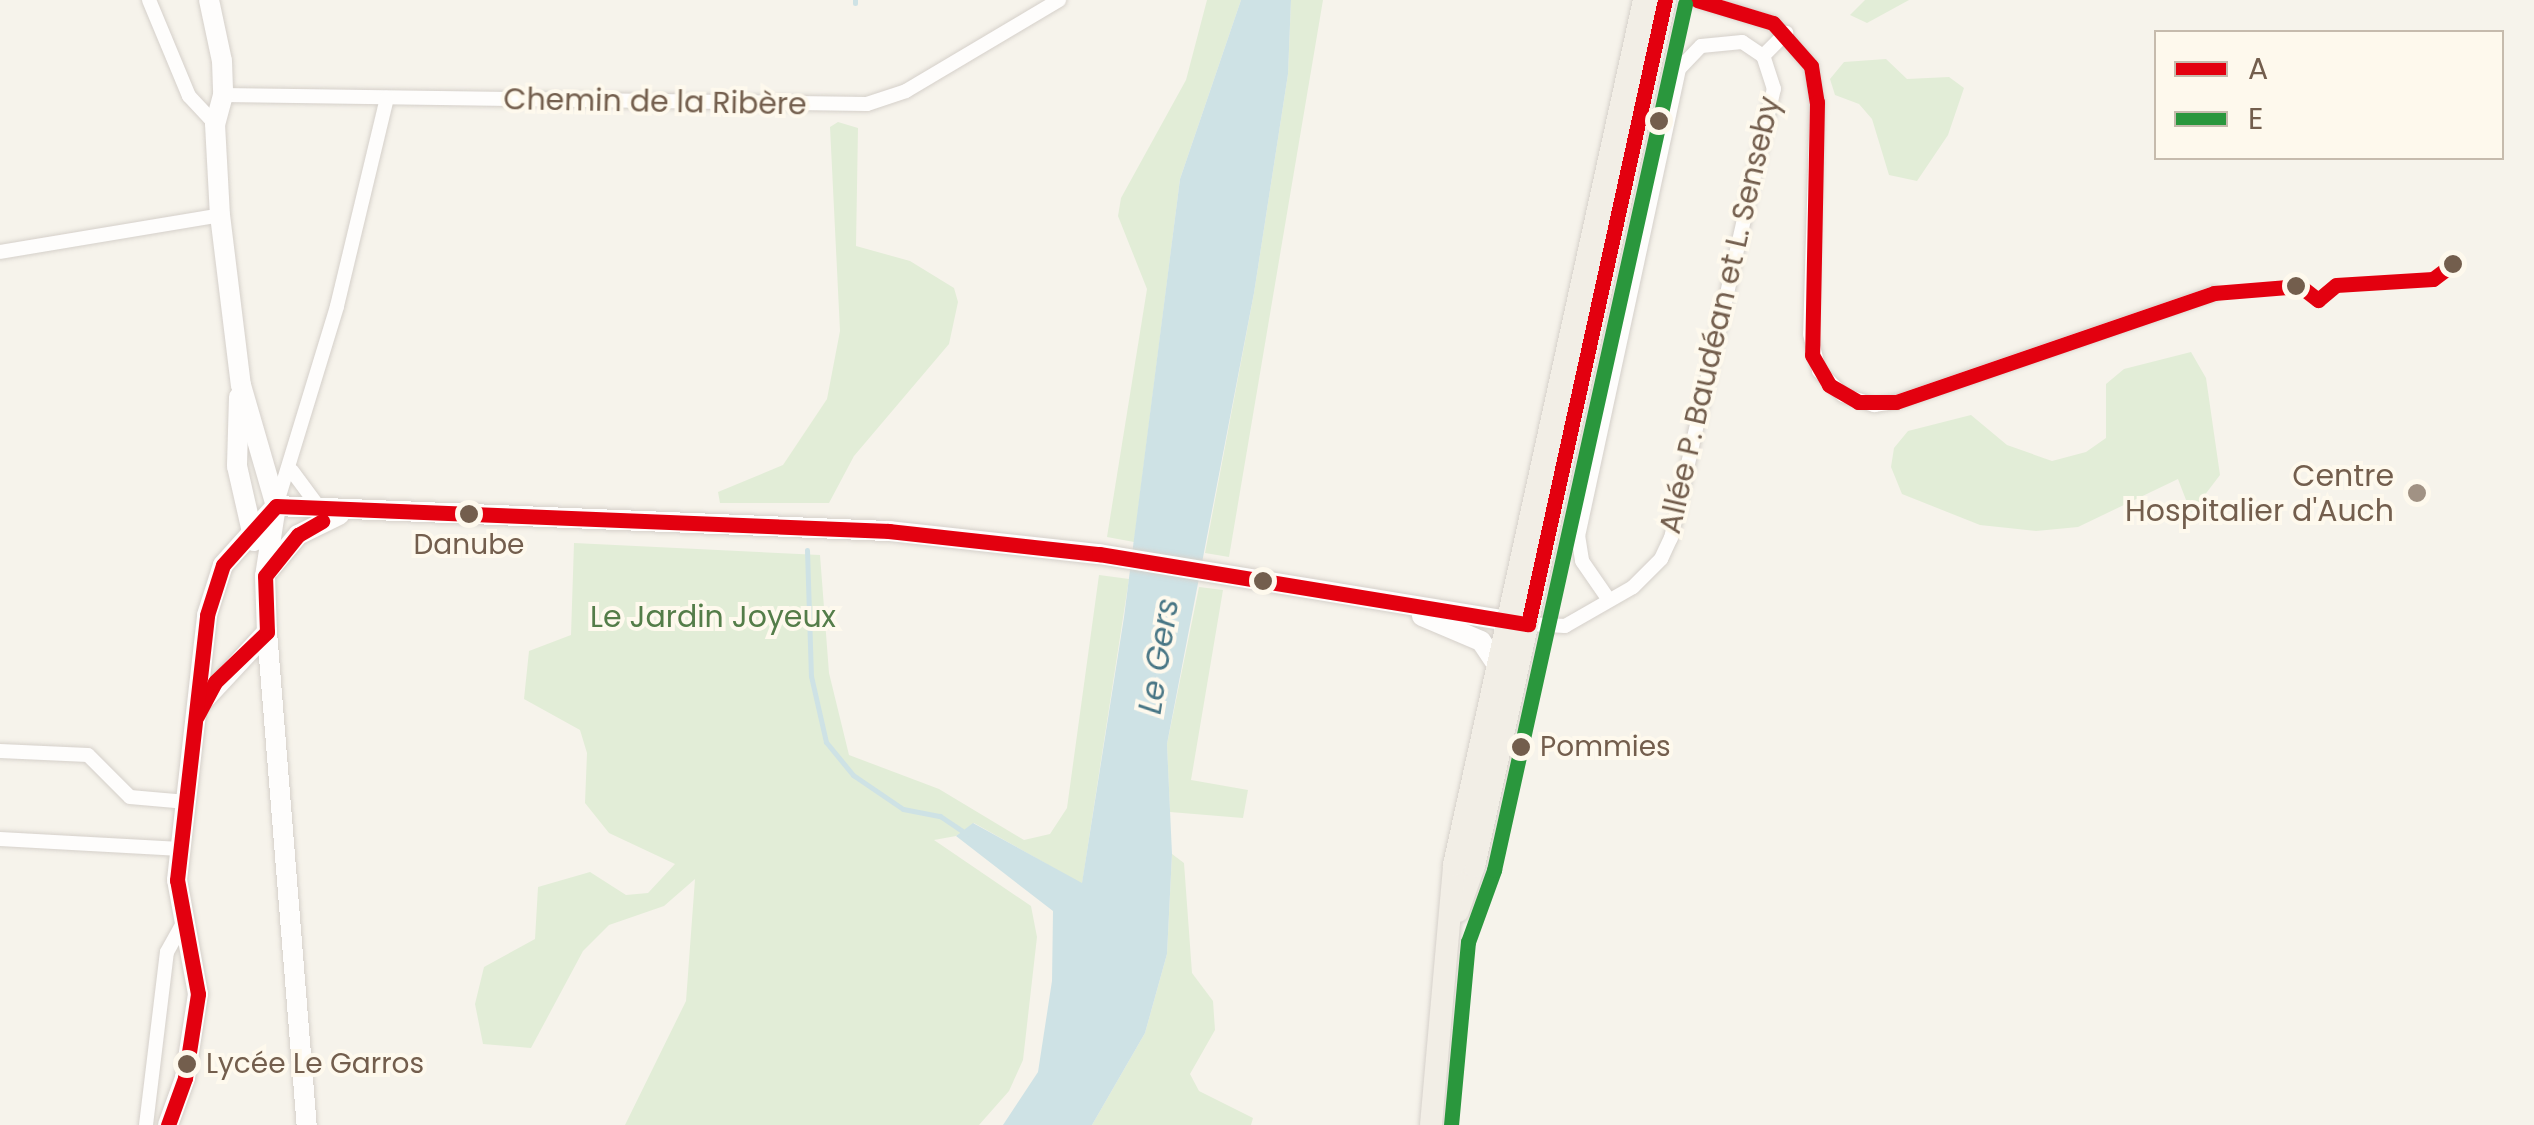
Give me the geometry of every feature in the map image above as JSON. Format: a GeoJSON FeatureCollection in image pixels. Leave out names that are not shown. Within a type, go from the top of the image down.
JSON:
{"type":"FeatureCollection","features":[{"type":"Feature","properties":{"kind":"main road"},"geometry":{"type":"LineString","coordinates":[[1448,938],[1474,866],[1518,622],[1644,0]]}},
{"type":"Feature","properties":{"kind":"main road"},"geometry":{"type":"LineString","coordinates":[[1431,1125],[1454,865],[1497,664],[1518,622],[1665,0]]}},
{"type":"Feature","properties":{"kind":"street"},"geometry":{"type":"LineString","coordinates":[[149,0],[189,96],[215,124]]}},
{"type":"Feature","properties":{"kind":"street"},"geometry":{"type":"LineString","coordinates":[[208,0],[223,95],[215,124],[220,215],[241,386],[274,515]]}},
{"type":"Feature","properties":{"kind":"street","name":"Chemin de la Ribère"},"geometry":{"type":"LineString","coordinates":[[223,95],[868,104],[906,90],[1059,0]]}},
{"type":"Feature","properties":{"kind":"street"},"geometry":{"type":"LineString","coordinates":[[1696,0],[1752,12],[1786,33],[1810,66],[1818,102],[1812,355],[1829,386],[1843,396],[1874,405],[1896,402],[2214,292]]}},
{"type":"Feature","properties":{"kind":"street"},"geometry":{"type":"LineString","coordinates":[[1763,56],[1786,33]]}},
{"type":"Feature","properties":{"kind":"street","name":"Allée P. Baudéan et L. Senseby"},"geometry":{"type":"LineString","coordinates":[[1518,622],[1565,626],[1608,600],[1650,574],[1670,538],[1774,89],[1763,56],[1742,42],[1716,40],[1679,69],[1578,534],[1582,561],[1608,600]]}},
{"type":"Feature","properties":{"kind":"street"},"geometry":{"type":"LineString","coordinates":[[307,1125],[265,576],[274,515],[292,470],[387,98]]}},
{"type":"Feature","properties":{"kind":"street"},"geometry":{"type":"LineString","coordinates":[[0,252],[220,215]]}},
{"type":"Feature","properties":{"kind":"street"},"geometry":{"type":"LineString","coordinates":[[241,386],[237,466],[265,576]]}},
{"type":"Feature","properties":{"kind":"street"},"geometry":{"type":"LineString","coordinates":[[292,470],[308,498],[339,512]]}},
{"type":"Feature","properties":{"kind":"street"},"geometry":{"type":"LineString","coordinates":[[168,1125],[179,1102],[198,976],[181,927],[181,849],[212,590],[251,530],[274,515],[339,512],[812,526],[1099,554],[1518,622]]}},
{"type":"Feature","properties":{"kind":"street"},"geometry":{"type":"LineString","coordinates":[[265,576],[298,536],[339,512]]}},
{"type":"Feature","properties":{"kind":"street"},"geometry":{"type":"LineString","coordinates":[[1368,598],[1460,629],[1481,642],[1497,664]]}},
{"type":"Feature","properties":{"kind":"street"},"geometry":{"type":"LineString","coordinates":[[198,708],[229,666],[267,632]]}},
{"type":"Feature","properties":{"kind":"street"},"geometry":{"type":"LineString","coordinates":[[0,751],[88,755],[130,797],[187,802]]}},
{"type":"Feature","properties":{"kind":"street"},"geometry":{"type":"LineString","coordinates":[[0,838],[181,849]]}},
{"type":"Feature","properties":{"kind":"street"},"geometry":{"type":"LineString","coordinates":[[146,1125],[167,952],[181,927]]}},
{"type":"Feature","properties":{"kind":"green space"},"geometry":{"type":"Polygon","coordinates":[[[1207,0],[1241,0],[1180,179],[1134,542],[1107,537],[1147,289],[1118,216],[1121,198],[1186,80],[1207,0]]]}},
{"type":"Feature","properties":{"kind":"green space"},"geometry":{"type":"Polygon","coordinates":[[[1291,0],[1323,0],[1229,557],[1205,553],[1254,293],[1288,74],[1291,0]]]}},
{"type":"Feature","properties":{"kind":"green space"},"geometry":{"type":"Polygon","coordinates":[[[1865,0],[1909,0],[1867,23],[1850,15],[1865,0]]]}},
{"type":"Feature","properties":{"kind":"green space"},"geometry":{"type":"Polygon","coordinates":[[[1886,59],[1907,79],[1949,77],[1964,88],[1948,135],[1917,181],[1889,175],[1872,119],[1859,104],[1835,95],[1830,79],[1844,62],[1886,59]]]}},
{"type":"Feature","properties":{"kind":"green space"},"geometry":{"type":"Polygon","coordinates":[[[838,122],[858,128],[856,246],[910,261],[954,288],[958,302],[949,344],[854,456],[829,503],[720,503],[718,492],[783,465],[827,399],[840,331],[830,127],[838,122]]]}},
{"type":"Feature","properties":{"kind":"green space"},"geometry":{"type":"Polygon","coordinates":[[[2191,352],[2206,378],[2220,475],[2191,513],[2178,479],[2078,527],[2036,531],[1980,525],[1902,494],[1891,467],[1894,448],[1908,431],[1971,415],[2007,445],[2052,461],[2086,452],[2106,438],[2106,384],[2124,369],[2191,352]]]}},
{"type":"Feature","properties":{"kind":"green space","name":"Le Jardin Joyeux"},"geometry":{"type":"Polygon","coordinates":[[[574,543],[820,555],[829,673],[849,755],[939,789],[1024,840],[1050,834],[1067,808],[1099,575],[1129,579],[1082,884],[974,823],[956,836],[934,840],[1031,906],[1037,937],[1023,1060],[1009,1091],[979,1125],[625,1125],[686,1001],[695,879],[664,906],[609,925],[583,951],[531,1048],[483,1044],[475,1004],[484,967],[535,939],[538,887],[590,872],[626,895],[648,893],[675,864],[609,833],[585,803],[587,753],[580,730],[524,699],[529,651],[571,635],[574,543]]]}},
{"type":"Feature","properties":{"kind":"green space"},"geometry":{"type":"Polygon","coordinates":[[[1199,587],[1223,590],[1191,780],[1248,790],[1243,818],[1170,812],[1167,744],[1199,587]]]}},
{"type":"Feature","properties":{"kind":"green space"},"geometry":{"type":"Polygon","coordinates":[[[1172,854],[1184,863],[1192,973],[1213,1001],[1215,1030],[1190,1074],[1199,1091],[1253,1118],[1251,1125],[1092,1125],[1145,1033],[1167,954],[1172,854]]]}},
{"type":"Feature","properties":{"kind":"water","name":"Le Gers"},"geometry":{"type":"Polygon","coordinates":[[[1241,0],[1291,0],[1288,74],[1254,293],[1167,744],[1172,854],[1167,954],[1145,1033],[1092,1125],[1003,1125],[1038,1072],[1052,981],[1053,911],[956,836],[973,823],[1082,883],[1124,617],[1180,179],[1241,0]]]}},
{"type":"Feature","properties":{"kind":"waterway"},"geometry":{"type":"LineString","coordinates":[[807,550],[811,676],[826,742],[853,775],[903,809],[940,816],[967,834]]}},
{"type":"Feature","properties":{"kind":"transit line","name":"A"},"geometry":{"type":"LineString","coordinates":[[168,1125],[185,1078],[198,994],[177,880],[207,615],[223,565],[276,506],[889,531],[1099,554],[1528,624],[1665,0]]}},
{"type":"Feature","properties":{"kind":"transit line","name":"A"},"geometry":{"type":"LineString","coordinates":[[1697,0],[1773,23],[1811,66],[1817,102],[1812,355],[1829,385],[1858,402],[1896,402],[2214,293],[2300,286],[2318,300],[2336,285],[2433,279],[2453,264]]}},
{"type":"Feature","properties":{"kind":"transit line","name":"E"},"geometry":{"type":"LineString","coordinates":[[1451,1125],[1468,942],[1494,870],[1685,4]]}},
{"type":"Feature","properties":{"kind":"transit line","name":"A"},"geometry":{"type":"LineString","coordinates":[[197,716],[215,682],[267,632],[265,576],[298,535],[322,521]]}},
{"type":"Feature","properties":{"kind":"place","name":"Centre Hospitalier d'Auch"},"geometry":{"type":"Point","coordinates":[2417,493]}},
{"type":"Feature","properties":{"kind":"place","name":"Danube"},"geometry":{"type":"Point","coordinates":[469,514]}},
{"type":"Feature","properties":{"kind":"place","name":"Pommies"},"geometry":{"type":"Point","coordinates":[1521,747]}},
{"type":"Feature","properties":{"kind":"place","name":"Lycée Le Garros"},"geometry":{"type":"Point","coordinates":[187,1064]}}]}
